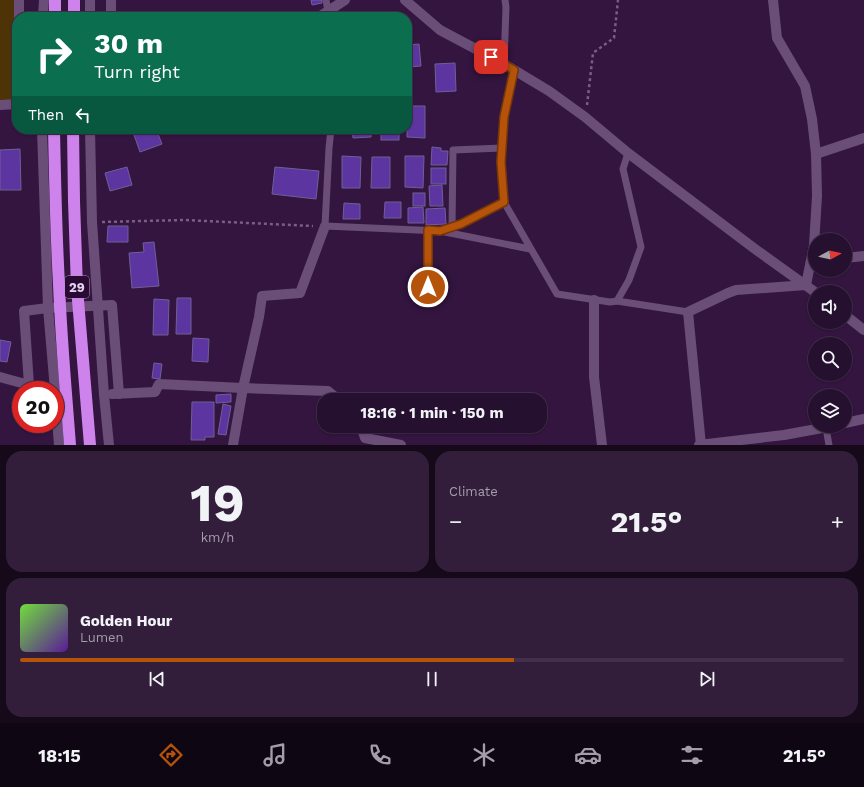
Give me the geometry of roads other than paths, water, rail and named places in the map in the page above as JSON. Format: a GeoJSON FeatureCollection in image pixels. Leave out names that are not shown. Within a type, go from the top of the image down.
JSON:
{"type":"FeatureCollection","features":[{"type":"Feature","properties":{"kind":"highway"},"geometry":{"type":"LineString","coordinates":[[54,12],[55,0]]}},
{"type":"Feature","properties":{"kind":"highway"},"geometry":{"type":"LineString","coordinates":[[74,0],[74,12]]}},
{"type":"Feature","properties":{"kind":"highway","name":"29"},"geometry":{"type":"LineString","coordinates":[[54,134],[59,284],[70,445]]}},
{"type":"Feature","properties":{"kind":"highway","name":"29"},"geometry":{"type":"LineString","coordinates":[[73,134],[77,288],[90,445]]}},
{"type":"Feature","properties":{"kind":"street"},"geometry":{"type":"LineString","coordinates":[[18,12],[19,0]]}},
{"type":"Feature","properties":{"kind":"street"},"geometry":{"type":"LineString","coordinates":[[44,0],[44,12]]}},
{"type":"Feature","properties":{"kind":"street"},"geometry":{"type":"LineString","coordinates":[[90,0],[90,12]]}},
{"type":"Feature","properties":{"kind":"street"},"geometry":{"type":"LineString","coordinates":[[111,0],[111,12]]}},
{"type":"Feature","properties":{"kind":"street"},"geometry":{"type":"LineString","coordinates":[[331,12],[345,0]]}},
{"type":"Feature","properties":{"kind":"street"},"geometry":{"type":"LineString","coordinates":[[405,0],[440,30],[504,64],[550,91],[585,117],[628,153],[806,285]]}},
{"type":"Feature","properties":{"kind":"street"},"geometry":{"type":"LineString","coordinates":[[773,0],[777,38],[805,86],[812,119],[816,154],[817,196],[815,233]]}},
{"type":"Feature","properties":{"kind":"street"},"geometry":{"type":"LineString","coordinates":[[0,105],[12,104]]}},
{"type":"Feature","properties":{"kind":"street"},"geometry":{"type":"LineString","coordinates":[[42,134],[48,308],[54,381]]}},
{"type":"Feature","properties":{"kind":"street"},"geometry":{"type":"LineString","coordinates":[[90,134],[92,222],[109,445]]}},
{"type":"Feature","properties":{"kind":"street"},"geometry":{"type":"LineString","coordinates":[[816,154],[864,138]]}},
{"type":"Feature","properties":{"kind":"street"},"geometry":{"type":"LineString","coordinates":[[233,445],[262,296],[300,293],[325,226]]}},
{"type":"Feature","properties":{"kind":"street"},"geometry":{"type":"LineString","coordinates":[[852,257],[864,256]]}},
{"type":"Feature","properties":{"kind":"street"},"geometry":{"type":"LineString","coordinates":[[806,285],[808,277]]}},
{"type":"Feature","properties":{"kind":"street"},"geometry":{"type":"LineString","coordinates":[[806,285],[736,290],[688,312],[700,445],[808,431]]}},
{"type":"Feature","properties":{"kind":"street"},"geometry":{"type":"LineString","coordinates":[[594,300],[594,377],[602,445]]}},
{"type":"Feature","properties":{"kind":"street"},"geometry":{"type":"LineString","coordinates":[[0,377],[29,385],[24,311],[48,308],[112,305],[119,394]]}},
{"type":"Feature","properties":{"kind":"street"},"geometry":{"type":"LineString","coordinates":[[852,321],[864,330]]}},
{"type":"Feature","properties":{"kind":"street"},"geometry":{"type":"LineString","coordinates":[[104,395],[155,392],[159,384],[328,391],[330,393]]}},
{"type":"Feature","properties":{"kind":"street"},"geometry":{"type":"LineString","coordinates":[[852,422],[864,419]]}},
{"type":"Feature","properties":{"kind":"street"},"geometry":{"type":"LineString","coordinates":[[58,433],[59,445]]}},
{"type":"Feature","properties":{"kind":"street"},"geometry":{"type":"LineString","coordinates":[[364,433],[365,438],[401,445]]}},
{"type":"Feature","properties":{"kind":"lane"},"geometry":{"type":"LineString","coordinates":[[326,0],[329,12]]}},
{"type":"Feature","properties":{"kind":"lane"},"geometry":{"type":"LineString","coordinates":[[504,64],[505,0]]}},
{"type":"Feature","properties":{"kind":"lane"},"geometry":{"type":"LineString","coordinates":[[514,70],[504,117],[501,162],[504,202],[557,294],[610,302],[617,301],[688,312]]}},
{"type":"Feature","properties":{"kind":"lane"},"geometry":{"type":"LineString","coordinates":[[330,134],[325,226],[440,231],[530,249]]}},
{"type":"Feature","properties":{"kind":"lane"},"geometry":{"type":"LineString","coordinates":[[452,227],[453,150],[502,148]]}},
{"type":"Feature","properties":{"kind":"lane"},"geometry":{"type":"LineString","coordinates":[[617,301],[629,280],[641,247],[623,169],[628,153]]}},
{"type":"Feature","properties":{"kind":"lane"},"geometry":{"type":"LineString","coordinates":[[440,231],[461,224],[504,202]]}},
{"type":"Feature","properties":{"kind":"lane"},"geometry":{"type":"LineString","coordinates":[[428,230],[428,287]]}},
{"type":"Feature","properties":{"kind":"lane"},"geometry":{"type":"LineString","coordinates":[[829,433],[829,445]]}}]}
